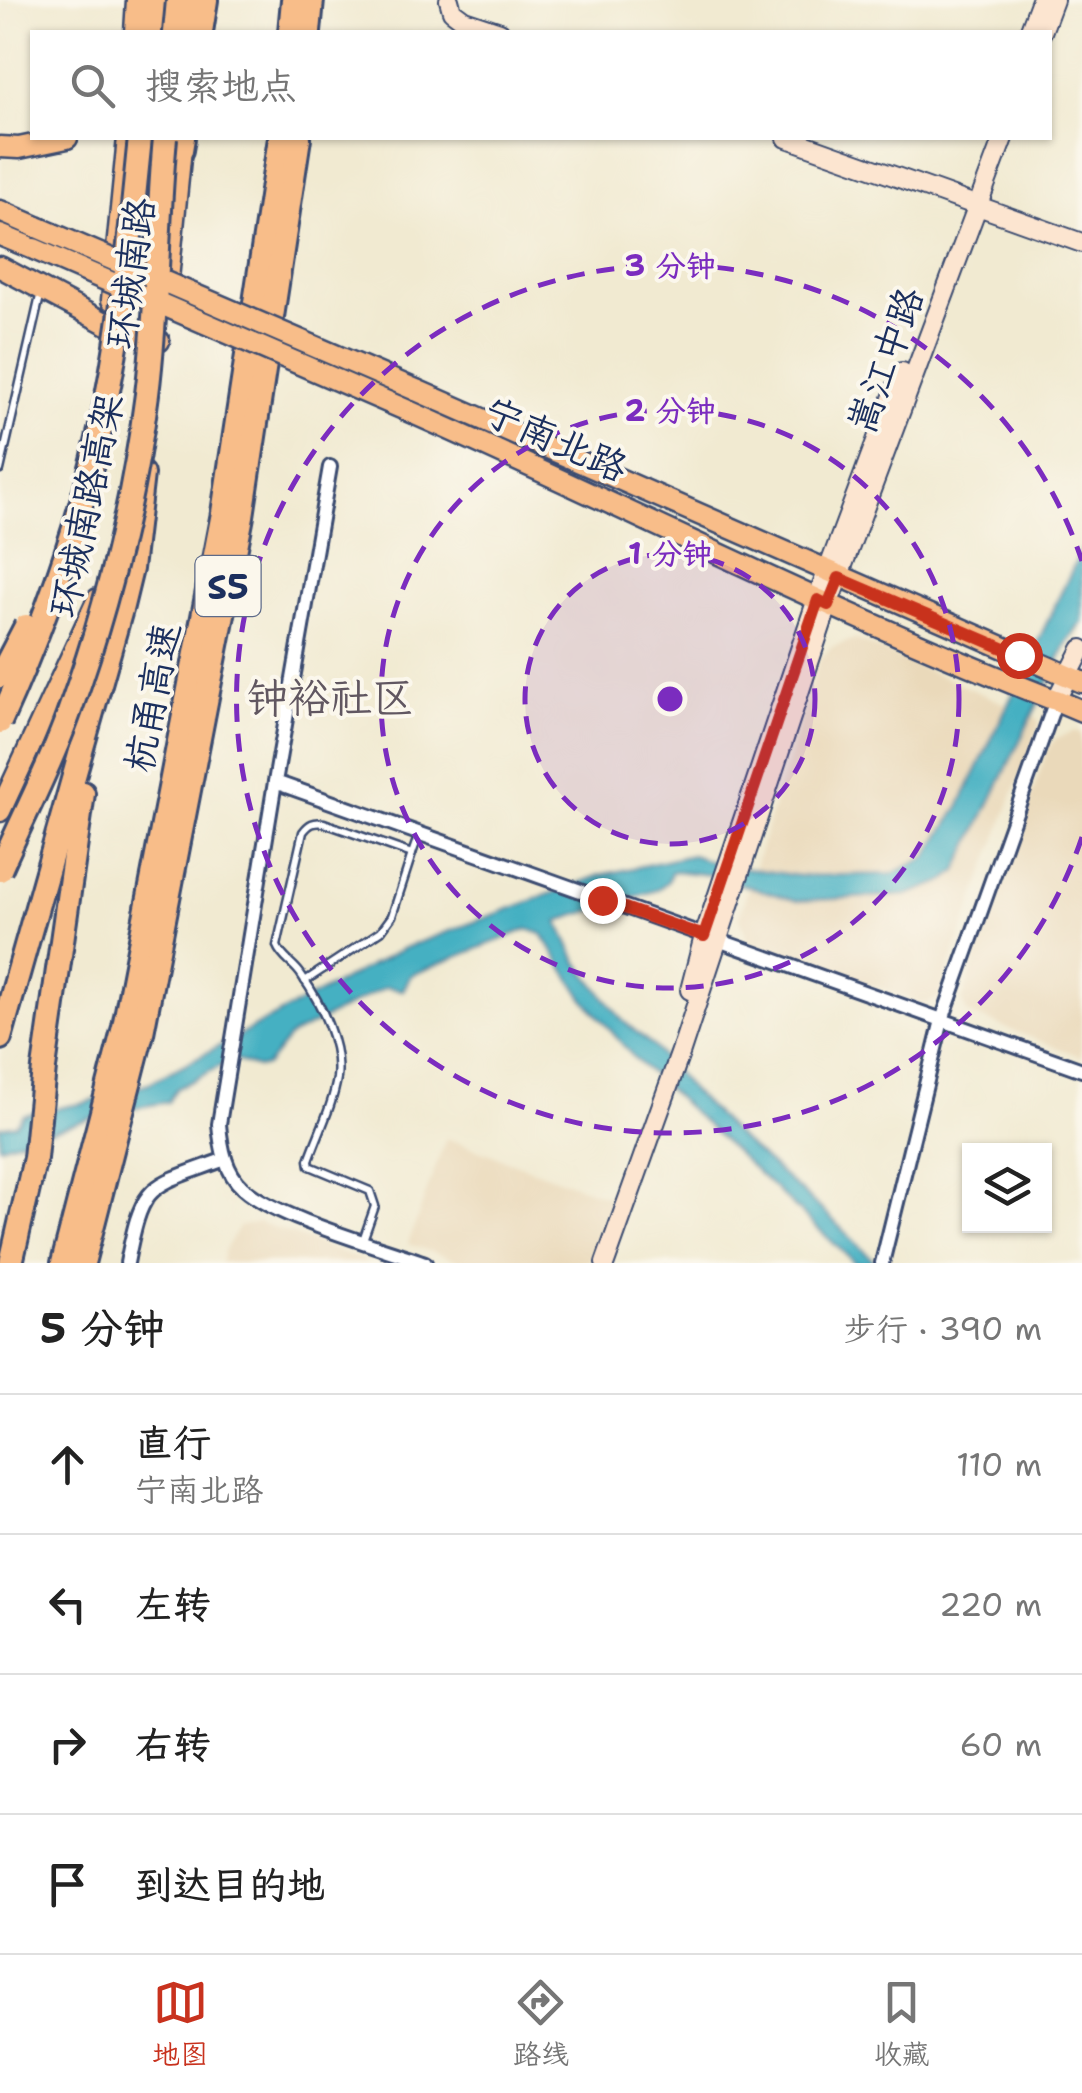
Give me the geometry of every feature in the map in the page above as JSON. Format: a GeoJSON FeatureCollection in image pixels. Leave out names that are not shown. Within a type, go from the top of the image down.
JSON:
{"type":"FeatureCollection","features":[{"type":"Feature","properties":{"kind":"highway"},"geometry":{"type":"LineString","coordinates":[[136,30],[139,0]]}},
{"type":"Feature","properties":{"kind":"highway"},"geometry":{"type":"LineString","coordinates":[[150,30],[152,0]]}},
{"type":"Feature","properties":{"kind":"highway"},"geometry":{"type":"LineString","coordinates":[[175,30],[178,0]]}},
{"type":"Feature","properties":{"kind":"highway"},"geometry":{"type":"LineString","coordinates":[[201,30],[206,0]]}},
{"type":"Feature","properties":{"kind":"highway"},"geometry":{"type":"LineString","coordinates":[[290,30],[293,0]]}},
{"type":"Feature","properties":{"kind":"highway"},"geometry":{"type":"LineString","coordinates":[[309,30],[312,0]]}},
{"type":"Feature","properties":{"kind":"highway","name":"环城南路高架"},"geometry":{"type":"LineString","coordinates":[[0,722],[73,534],[107,398],[121,312],[129,140]]}},
{"type":"Feature","properties":{"kind":"highway","name":"杭甬高速"},"geometry":{"type":"LineString","coordinates":[[133,1030],[223,513],[280,140]]}},
{"type":"Feature","properties":{"kind":"highway","name":"杭甬高速"},"geometry":{"type":"LineString","coordinates":[[64,1263],[95,1178],[133,1030],[242,516],[299,140]]}},
{"type":"Feature","properties":{"kind":"highway","name":"环城南路高架"},"geometry":{"type":"LineString","coordinates":[[0,870],[70,713],[120,548],[147,396],[156,309],[158,208],[178,141]]}},
{"type":"Feature","properties":{"kind":"highway"},"geometry":{"type":"LineString","coordinates":[[0,1038],[131,569],[141,496],[147,396]]}},
{"type":"Feature","properties":{"kind":"highway"},"geometry":{"type":"LineString","coordinates":[[0,676],[73,534]]}},
{"type":"Feature","properties":{"kind":"highway"},"geometry":{"type":"LineString","coordinates":[[10,1263],[35,1158],[78,820],[110,650]]}},
{"type":"Feature","properties":{"kind":"highway","name":"杭甬高速"},"geometry":{"type":"LineString","coordinates":[[83,1263],[95,1178]]}},
{"type":"Feature","properties":{"kind":"main road"},"geometry":{"type":"LineString","coordinates":[[188,30],[190,0]]}},
{"type":"Feature","properties":{"kind":"main road"},"geometry":{"type":"LineString","coordinates":[[0,147],[19,148],[57,140]]}},
{"type":"Feature","properties":{"kind":"main road","name":"环城南路"},"geometry":{"type":"LineString","coordinates":[[0,706],[38,608],[81,475],[109,325],[129,140]]}},
{"type":"Feature","properties":{"kind":"main road","name":"环城南路"},"geometry":{"type":"LineString","coordinates":[[0,811],[105,582],[159,341],[172,254],[178,141]]}},
{"type":"Feature","properties":{"kind":"main road","name":"宁南北路"},"geometry":{"type":"LineString","coordinates":[[0,211],[1072,678]]}},
{"type":"Feature","properties":{"kind":"main road","name":"宁南北路"},"geometry":{"type":"LineString","coordinates":[[0,235],[569,482],[823,602],[1082,710]]}},
{"type":"Feature","properties":{"kind":"main road"},"geometry":{"type":"LineString","coordinates":[[0,268],[109,325],[159,341]]}},
{"type":"Feature","properties":{"kind":"street"},"geometry":{"type":"LineString","coordinates":[[449,0],[452,11],[464,20],[494,30]]}},
{"type":"Feature","properties":{"kind":"street"},"geometry":{"type":"LineString","coordinates":[[1030,30],[1041,0]]}},
{"type":"Feature","properties":{"kind":"street"},"geometry":{"type":"LineString","coordinates":[[1043,30],[1054,0]]}},
{"type":"Feature","properties":{"kind":"street"},"geometry":{"type":"LineString","coordinates":[[793,140],[1082,243]]}},
{"type":"Feature","properties":{"kind":"street","name":"嵩江中路"},"geometry":{"type":"LineString","coordinates":[[972,205],[989,140]]}},
{"type":"Feature","properties":{"kind":"street","name":"嵩江中路"},"geometry":{"type":"LineString","coordinates":[[823,602],[972,205],[1002,140]]}},
{"type":"Feature","properties":{"kind":"street"},"geometry":{"type":"LineString","coordinates":[[330,467],[219,1124],[226,1159],[242,1187],[268,1206],[425,1263]]}},
{"type":"Feature","properties":{"kind":"street"},"geometry":{"type":"LineString","coordinates":[[594,1263],[692,985],[731,904],[823,602]]}},
{"type":"Feature","properties":{"kind":"street"},"geometry":{"type":"LineString","coordinates":[[605,1263],[681,1052],[711,939],[823,602]]}},
{"type":"Feature","properties":{"kind":"street"},"geometry":{"type":"LineString","coordinates":[[883,1260],[942,1020],[1054,699],[1072,678],[1082,649]]}},
{"type":"Feature","properties":{"kind":"street"},"geometry":{"type":"LineString","coordinates":[[275,782],[1082,1070]]}},
{"type":"Feature","properties":{"kind":"street"},"geometry":{"type":"LineString","coordinates":[[127,1263],[136,1214],[153,1189],[226,1159]]}},
{"type":"Feature","properties":{"kind":"lane"},"geometry":{"type":"LineString","coordinates":[[0,470],[42,292]]}},
{"type":"Feature","properties":{"kind":"lane"},"geometry":{"type":"LineString","coordinates":[[363,1240],[375,1206],[370,1191],[310,1166],[338,1074],[331,1035],[306,982],[277,946],[289,886],[308,825],[324,822],[412,854]]}},
{"type":"Feature","properties":{"kind":"lane"},"geometry":{"type":"LineString","coordinates":[[306,982],[390,921],[419,834]]}},
{"type":"Feature","properties":{"kind":"shaded area"},"geometry":{"type":"Polygon","coordinates":[[[855,639],[1036,717],[1039,724],[938,998],[925,1004],[749,942],[739,917],[819,661],[832,647],[855,639]]]}},
{"type":"Feature","properties":{"kind":"shaded area"},"geometry":{"type":"Polygon","coordinates":[[[1074,731],[1082,734],[1082,1057],[967,1013],[962,1001],[1047,751],[1055,739],[1074,731]]]}},
{"type":"Feature","properties":{"kind":"shaded area"},"geometry":{"type":"Polygon","coordinates":[[[446,1138],[613,1199],[589,1263],[465,1263],[408,1244],[446,1138]]]}},
{"type":"Feature","properties":{"kind":"shaded area"},"geometry":{"type":"Polygon","coordinates":[[[258,1222],[369,1263],[221,1263],[239,1227],[258,1222]]]}},
{"type":"Feature","properties":{"kind":"water"},"geometry":{"type":"Polygon","coordinates":[[[1082,549],[1082,622],[1067,643],[957,871],[945,881],[907,895],[797,901],[711,875],[675,871],[657,890],[558,921],[577,961],[622,1020],[653,1046],[737,1136],[876,1263],[855,1263],[635,1059],[583,998],[542,934],[527,929],[411,975],[403,990],[386,987],[290,1036],[266,1066],[257,1068],[234,1059],[176,1089],[168,1102],[115,1111],[0,1146],[0,1127],[16,1124],[23,1115],[85,1103],[149,1083],[404,948],[601,875],[692,855],[718,864],[800,876],[892,874],[927,857],[960,805],[1082,549]]]}},
{"type":"Feature","properties":{"kind":"district","name":"钟裕社区"},"geometry":{"type":"Point","coordinates":[330,697]}},
{"type":"Feature","properties":{"kind":"route"},"geometry":{"type":"LineString","coordinates":[[602,900],[704,936],[818,600],[828,605],[839,578],[1019,655]]}}]}
